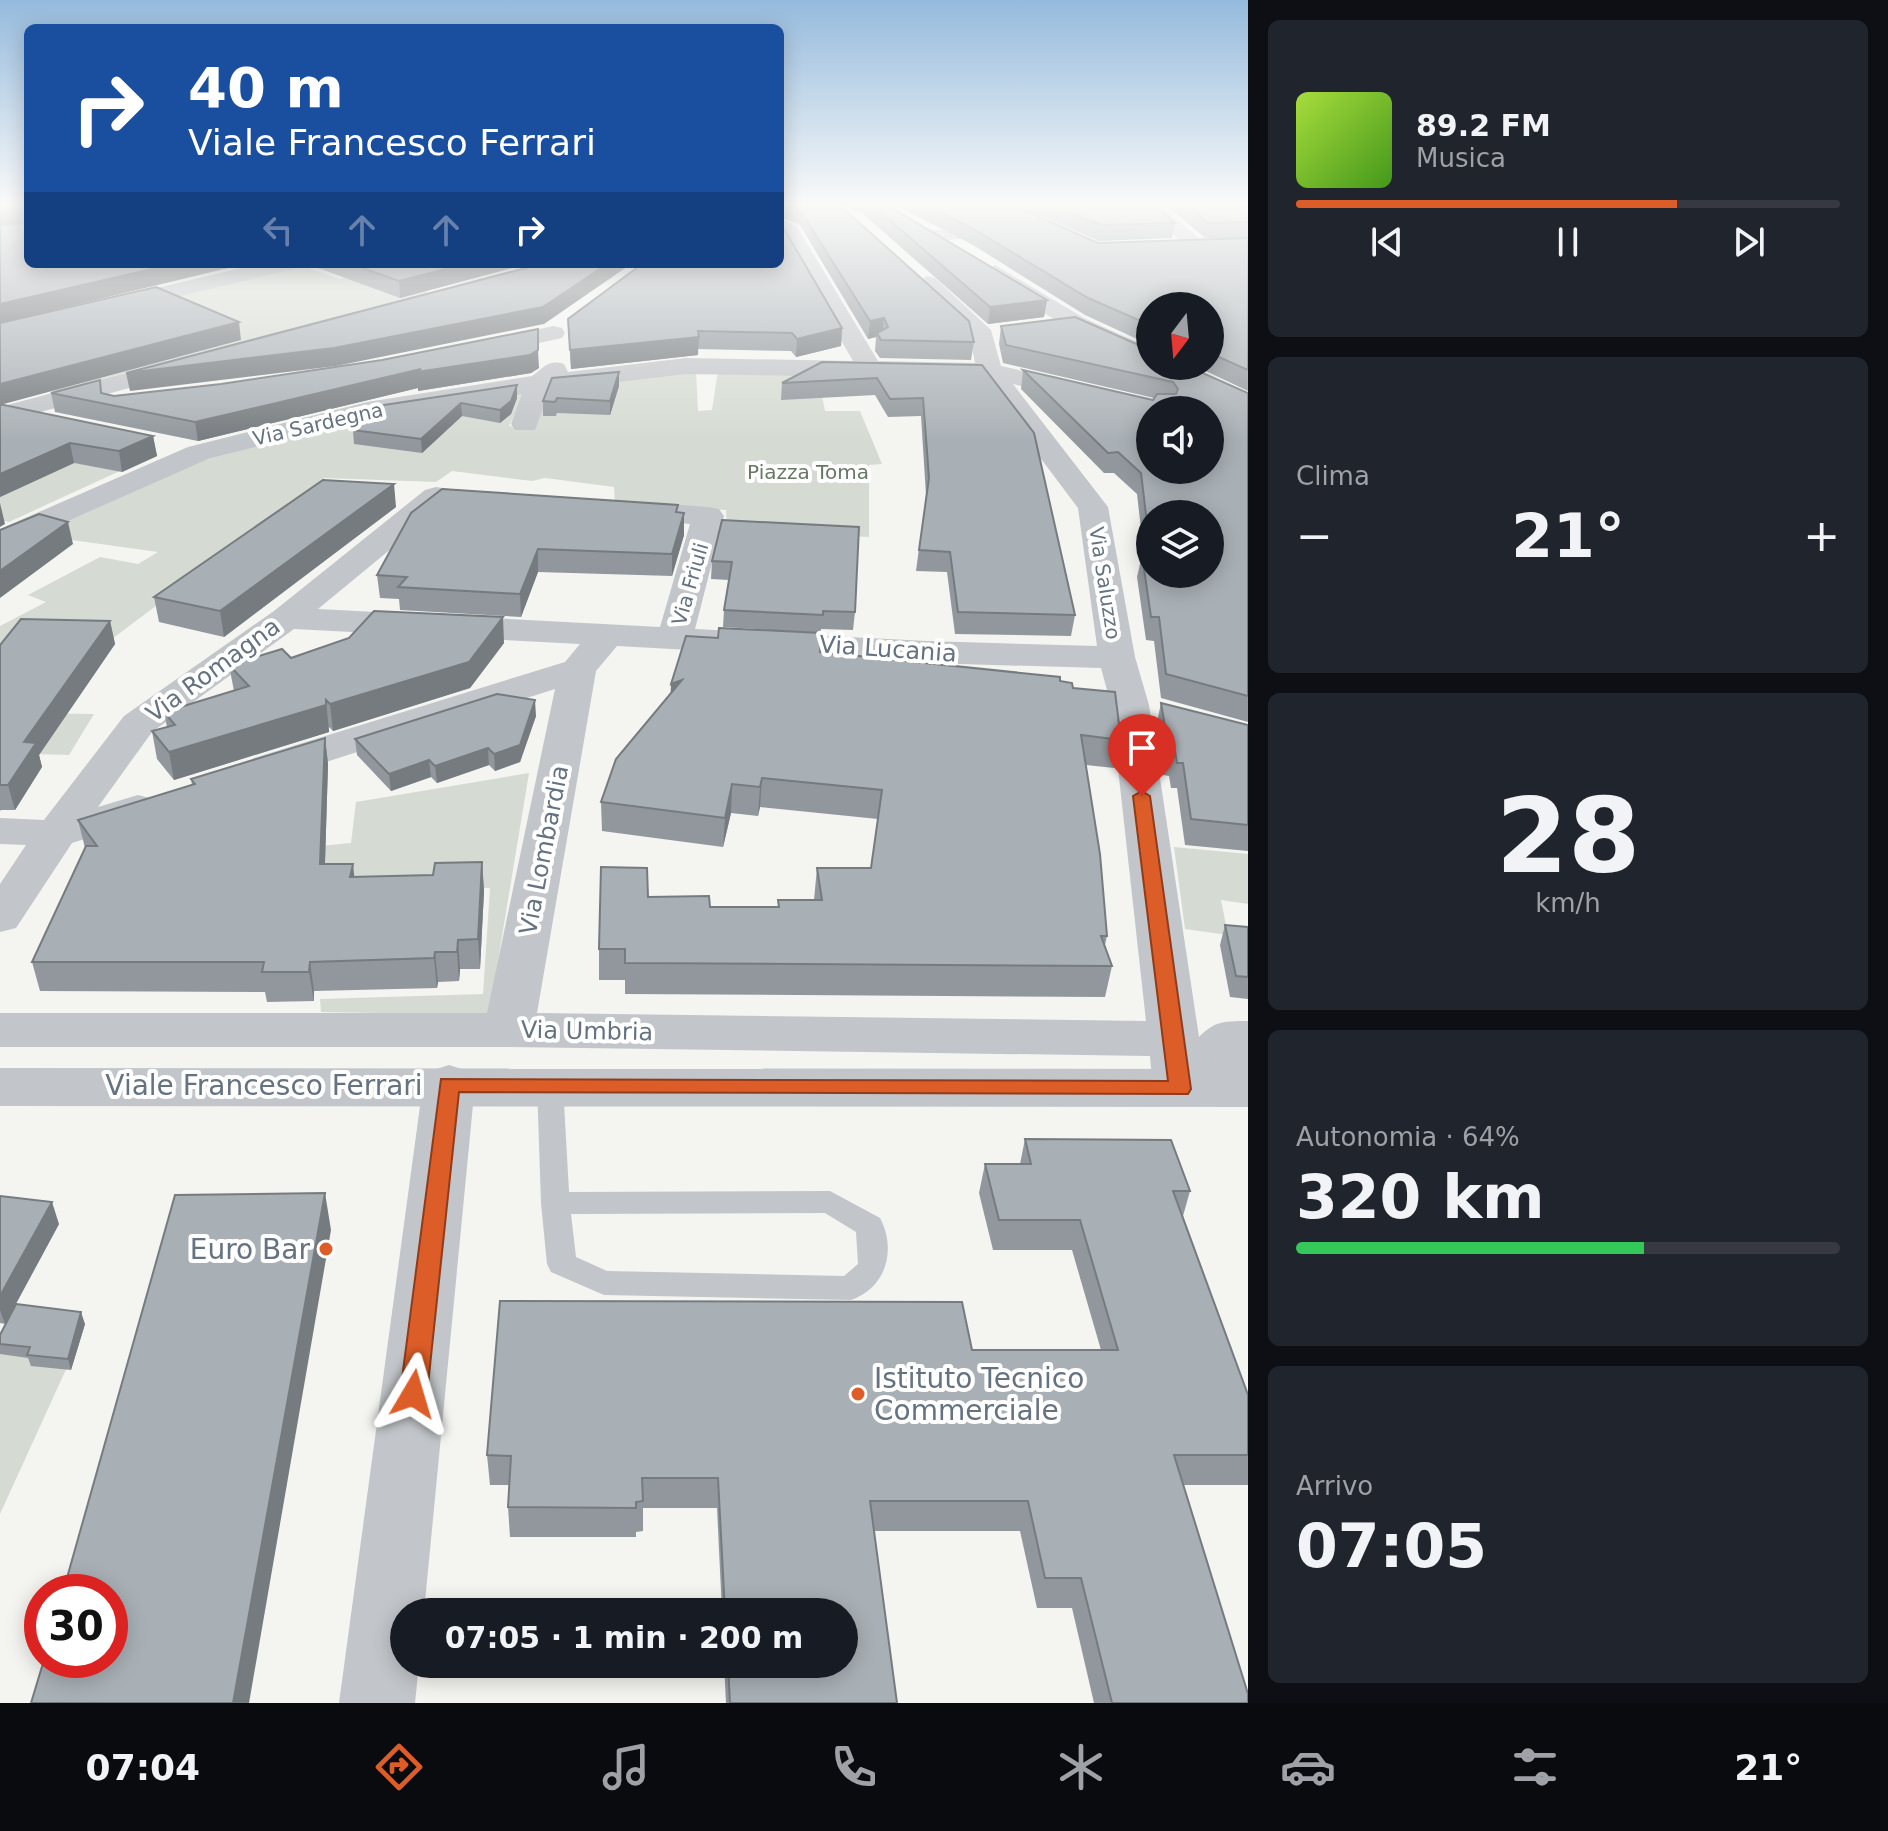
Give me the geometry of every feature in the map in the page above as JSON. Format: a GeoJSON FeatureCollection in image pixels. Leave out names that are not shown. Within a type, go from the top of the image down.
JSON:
{"type":"FeatureCollection","features":[{"type":"Feature","properties":{"kind":"street"},"geometry":{"type":"LineString","coordinates":[[0,332],[200,283]]}},
{"type":"Feature","properties":{"kind":"street"},"geometry":{"type":"LineString","coordinates":[[820,283],[871,371]]}},
{"type":"Feature","properties":{"kind":"street","name":"Via Saluzzo"},"geometry":{"type":"LineString","coordinates":[[924,283],[986,353],[1093,507],[1117,657],[1130,705],[1208,1076]]}},
{"type":"Feature","properties":{"kind":"street"},"geometry":{"type":"LineString","coordinates":[[1023,283],[1076,323],[1136,351]]}},
{"type":"Feature","properties":{"kind":"street"},"geometry":{"type":"LineString","coordinates":[[1045,327],[1076,323]]}},
{"type":"Feature","properties":{"kind":"street"},"geometry":{"type":"LineString","coordinates":[[448,355],[563,325],[555,373],[539,383],[525,424]]}},
{"type":"Feature","properties":{"kind":"street"},"geometry":{"type":"LineString","coordinates":[[986,353],[1013,331]]}},
{"type":"Feature","properties":{"kind":"street"},"geometry":{"type":"LineString","coordinates":[[986,353],[1136,403]]}},
{"type":"Feature","properties":{"kind":"street","name":"Via Sardegna"},"geometry":{"type":"LineString","coordinates":[[0,541],[198,453],[367,410],[539,383],[686,366],[871,371],[986,353]]}},
{"type":"Feature","properties":{"kind":"street"},"geometry":{"type":"LineString","coordinates":[[3,414],[205,360]]}},
{"type":"Feature","properties":{"kind":"street"},"geometry":{"type":"LineString","coordinates":[[3,414],[142,402]]}},
{"type":"Feature","properties":{"kind":"street"},"geometry":{"type":"LineString","coordinates":[[3,414],[68,426]]}},
{"type":"Feature","properties":{"kind":"street"},"geometry":{"type":"LineString","coordinates":[[151,443],[198,453]]}},
{"type":"Feature","properties":{"kind":"street","name":"Via Romagna"},"geometry":{"type":"LineString","coordinates":[[0,918],[56,834],[138,724],[286,618],[436,496],[496,501]]}},
{"type":"Feature","properties":{"kind":"street","name":"Via Friuli"},"geometry":{"type":"LineString","coordinates":[[602,508],[708,516],[675,638]]}},
{"type":"Feature","properties":{"kind":"street","name":"Via Lucania"},"geometry":{"type":"LineString","coordinates":[[286,618],[921,649],[993,657],[1117,657]]}},
{"type":"Feature","properties":{"kind":"street"},"geometry":{"type":"LineString","coordinates":[[235,778],[578,670],[607,635]]}},
{"type":"Feature","properties":{"kind":"street","name":"Via Lucania"},"geometry":{"type":"LineString","coordinates":[[993,657],[1130,705],[1174,717]]}},
{"type":"Feature","properties":{"kind":"street","name":"Via Lombardia"},"geometry":{"type":"LineString","coordinates":[[509,1030],[578,670]]}},
{"type":"Feature","properties":{"kind":"street"},"geometry":{"type":"LineString","coordinates":[[0,831],[56,834],[175,796]]}},
{"type":"Feature","properties":{"kind":"street","name":"Via Umbria"},"geometry":{"type":"LineString","coordinates":[[0,1030],[509,1030],[1208,1076]]}},
{"type":"Feature","properties":{"kind":"street"},"geometry":{"type":"LineString","coordinates":[[1208,1076],[1225,1038],[1248,1038]]}},
{"type":"Feature","properties":{"kind":"street","name":"Viale Francesco Ferrari"},"geometry":{"type":"LineString","coordinates":[[0,1087],[550,1085],[1208,1076]]}},
{"type":"Feature","properties":{"kind":"street"},"geometry":{"type":"LineString","coordinates":[[377,1703],[449,1084]]}},
{"type":"Feature","properties":{"kind":"lane"},"geometry":{"type":"LineString","coordinates":[[550,1085],[555,1203],[562,1264],[604,1283],[851,1288],[873,1268],[870,1226],[830,1202],[555,1203]]}},
{"type":"Feature","properties":{"kind":"green space"},"geometry":{"type":"Polygon","coordinates":[[[225,283],[403,283],[431,293],[58,393],[7,361],[152,300],[225,283]]]}},
{"type":"Feature","properties":{"kind":"green space","name":"Piazza Toma"},"geometry":{"type":"Polygon","coordinates":[[[696,371],[698,411],[712,410],[718,371],[818,375],[825,411],[860,411],[882,464],[869,465],[869,537],[727,529],[726,510],[615,502],[614,487],[545,478],[532,481],[452,471],[436,482],[325,478],[112,639],[0,647],[0,626],[46,602],[28,595],[100,557],[138,564],[158,552],[36,535],[187,465],[377,413],[527,390],[509,426],[532,430],[553,386],[696,371]]]}},
{"type":"Feature","properties":{"kind":"green space"},"geometry":{"type":"Polygon","coordinates":[[[0,420],[26,456],[122,470],[9,522],[0,520],[0,420]]]}},
{"type":"Feature","properties":{"kind":"green space"},"geometry":{"type":"Polygon","coordinates":[[[0,713],[94,714],[69,755],[0,753],[0,713]]]}},
{"type":"Feature","properties":{"kind":"green space"},"geometry":{"type":"Polygon","coordinates":[[[529,773],[489,1015],[321,1012],[320,999],[483,994],[490,888],[415,887],[217,856],[351,843],[356,802],[529,773]]]}},
{"type":"Feature","properties":{"kind":"green space"},"geometry":{"type":"Polygon","coordinates":[[[1174,847],[1248,854],[1248,904],[1221,900],[1228,935],[1185,929],[1174,847]]]}},
{"type":"Feature","properties":{"kind":"green space"},"geometry":{"type":"Polygon","coordinates":[[[0,1351],[73,1354],[0,1514],[0,1351]]]}},
{"type":"Feature","properties":{"kind":"building"},"geometry":{"type":"Polygon","coordinates":[[[0,283],[89,283],[0,304],[0,283]]]}},
{"type":"Feature","properties":{"kind":"building"},"geometry":{"type":"Polygon","coordinates":[[[467,283],[578,283],[543,307],[334,348],[126,373],[467,283]]]}},
{"type":"Feature","properties":{"kind":"building"},"geometry":{"type":"Polygon","coordinates":[[[616,283],[816,283],[842,328],[797,339],[792,333],[698,331],[699,337],[570,350],[568,319],[616,283]]]}},
{"type":"Feature","properties":{"kind":"building"},"geometry":{"type":"Polygon","coordinates":[[[846,283],[927,283],[969,321],[974,342],[881,340],[877,333],[888,327],[884,318],[870,321],[846,283]]]}},
{"type":"Feature","properties":{"kind":"building"},"geometry":{"type":"Polygon","coordinates":[[[963,283],[1019,283],[1047,300],[990,307],[963,283]]]}},
{"type":"Feature","properties":{"kind":"building"},"geometry":{"type":"Polygon","coordinates":[[[1064,283],[1248,283],[1248,370],[1224,359],[1224,292],[1136,292],[1136,319],[1064,283]]]}},
{"type":"Feature","properties":{"kind":"building"},"geometry":{"type":"Polygon","coordinates":[[[156,287],[239,322],[0,384],[0,323],[156,287]]]}},
{"type":"Feature","properties":{"kind":"building"},"geometry":{"type":"Polygon","coordinates":[[[1075,317],[1136,344],[1136,374],[1006,345],[1001,326],[1075,317]]]}},
{"type":"Feature","properties":{"kind":"building"},"geometry":{"type":"Polygon","coordinates":[[[538,329],[538,350],[530,355],[417,372],[421,369],[195,422],[51,393],[100,380],[101,393],[114,396],[221,384],[382,360],[538,329]]]}},
{"type":"Feature","properties":{"kind":"building"},"geometry":{"type":"Polygon","coordinates":[[[822,362],[982,365],[1034,433],[1075,615],[958,612],[950,552],[919,550],[929,478],[923,398],[890,399],[877,378],[782,383],[822,362]]]}},
{"type":"Feature","properties":{"kind":"building"},"geometry":{"type":"Polygon","coordinates":[[[1023,370],[1136,396],[1136,468],[1118,452],[1108,453],[1023,370]]]}},
{"type":"Feature","properties":{"kind":"building"},"geometry":{"type":"Polygon","coordinates":[[[619,372],[610,401],[557,398],[555,402],[543,401],[552,378],[619,372]]]}},
{"type":"Feature","properties":{"kind":"building"},"geometry":{"type":"Polygon","coordinates":[[[1164,380],[1219,380],[1248,393],[1248,696],[1166,674],[1159,617],[1151,617],[1147,588],[1224,588],[1224,500],[1144,500],[1142,484],[1224,484],[1224,396],[1156,396],[1176,394],[1178,389],[1173,382],[1164,380]]]}},
{"type":"Feature","properties":{"kind":"building"},"geometry":{"type":"Polygon","coordinates":[[[517,385],[511,401],[500,410],[461,403],[421,439],[353,430],[384,405],[517,385]]]}},
{"type":"Feature","properties":{"kind":"building"},"geometry":{"type":"Polygon","coordinates":[[[0,405],[153,436],[119,451],[70,443],[0,474],[0,405]]]}},
{"type":"Feature","properties":{"kind":"building"},"geometry":{"type":"Polygon","coordinates":[[[323,480],[394,484],[220,611],[154,597],[323,480]]]}},
{"type":"Feature","properties":{"kind":"building"},"geometry":{"type":"Polygon","coordinates":[[[442,489],[678,505],[676,512],[684,513],[672,554],[538,549],[520,594],[398,587],[407,577],[377,575],[411,513],[442,489]]]}},
{"type":"Feature","properties":{"kind":"building"},"geometry":{"type":"Polygon","coordinates":[[[39,514],[68,522],[0,571],[0,530],[39,514]]]}},
{"type":"Feature","properties":{"kind":"building"},"geometry":{"type":"Polygon","coordinates":[[[722,520],[859,527],[855,612],[823,611],[823,615],[724,610],[732,562],[712,561],[722,520]]]}},
{"type":"Feature","properties":{"kind":"building"},"geometry":{"type":"Polygon","coordinates":[[[374,611],[503,617],[469,662],[330,704],[326,700],[326,705],[169,752],[152,731],[175,725],[164,712],[249,686],[229,665],[282,649],[291,658],[349,638],[374,611]]]}},
{"type":"Feature","properties":{"kind":"building"},"geometry":{"type":"Polygon","coordinates":[[[21,619],[110,621],[24,742],[36,743],[8,785],[0,785],[0,645],[21,619]]]}},
{"type":"Feature","properties":{"kind":"building"},"geometry":{"type":"Polygon","coordinates":[[[719,628],[821,633],[820,652],[1060,677],[1060,681],[1072,683],[1073,688],[1115,692],[1121,740],[1081,735],[1100,854],[1107,936],[1101,936],[1112,966],[625,963],[625,949],[599,949],[601,867],[647,868],[648,897],[709,896],[710,907],[779,907],[778,900],[822,900],[817,868],[871,868],[882,790],[762,778],[760,787],[732,784],[725,818],[601,802],[616,759],[682,680],[671,684],[686,636],[718,638],[719,628]]]}},
{"type":"Feature","properties":{"kind":"building"},"geometry":{"type":"Polygon","coordinates":[[[497,694],[535,700],[520,745],[494,754],[488,748],[435,766],[429,760],[389,774],[355,739],[497,694]]]}},
{"type":"Feature","properties":{"kind":"building"},"geometry":{"type":"Polygon","coordinates":[[[1161,703],[1248,725],[1248,825],[1191,819],[1183,763],[1177,763],[1175,751],[1169,750],[1161,703]]]}},
{"type":"Feature","properties":{"kind":"building"},"geometry":{"type":"Polygon","coordinates":[[[325,738],[320,864],[353,864],[350,877],[433,875],[435,863],[482,862],[478,939],[458,940],[457,952],[435,952],[434,958],[310,962],[309,972],[262,972],[264,962],[32,962],[86,846],[97,846],[78,820],[195,784],[191,779],[325,738]]]}},
{"type":"Feature","properties":{"kind":"building"},"geometry":{"type":"Polygon","coordinates":[[[1225,925],[1248,927],[1248,977],[1236,976],[1225,925]]]}},
{"type":"Feature","properties":{"kind":"building"},"geometry":{"type":"Polygon","coordinates":[[[1025,1139],[1171,1140],[1190,1191],[1173,1191],[1248,1395],[1248,1455],[1174,1455],[1248,1694],[1248,1703],[1112,1703],[1081,1578],[1045,1578],[1028,1501],[870,1501],[897,1703],[730,1703],[729,1678],[858,1678],[858,1598],[724,1598],[718,1478],[642,1478],[643,1501],[636,1502],[636,1508],[508,1507],[511,1456],[487,1455],[500,1301],[962,1302],[972,1350],[1118,1350],[1080,1220],[999,1220],[985,1164],[1031,1164],[1025,1139]]]}},
{"type":"Feature","properties":{"kind":"building"},"geometry":{"type":"Polygon","coordinates":[[[325,1193],[233,1703],[31,1703],[39,1678],[128,1678],[128,1574],[68,1574],[175,1195],[325,1193]]]}},
{"type":"Feature","properties":{"kind":"building"},"geometry":{"type":"Polygon","coordinates":[[[0,1196],[52,1202],[0,1296],[0,1196]]]}},
{"type":"Feature","properties":{"kind":"building"},"geometry":{"type":"Polygon","coordinates":[[[16,1304],[81,1312],[68,1359],[27,1355],[30,1347],[0,1344],[0,1335],[16,1304]]]}},
{"type":"Feature","properties":{"kind":"place","name":"Euro Bar"},"geometry":{"type":"Point","coordinates":[326,1249]}},
{"type":"Feature","properties":{"kind":"place","name":"Istituto Tecnico Commerciale"},"geometry":{"type":"Point","coordinates":[858,1394]}},
{"type":"Feature","properties":{"kind":"route"},"geometry":{"type":"LineString","coordinates":[[413,1394],[449,1084],[1180,1089],[1142,796]]}}]}
